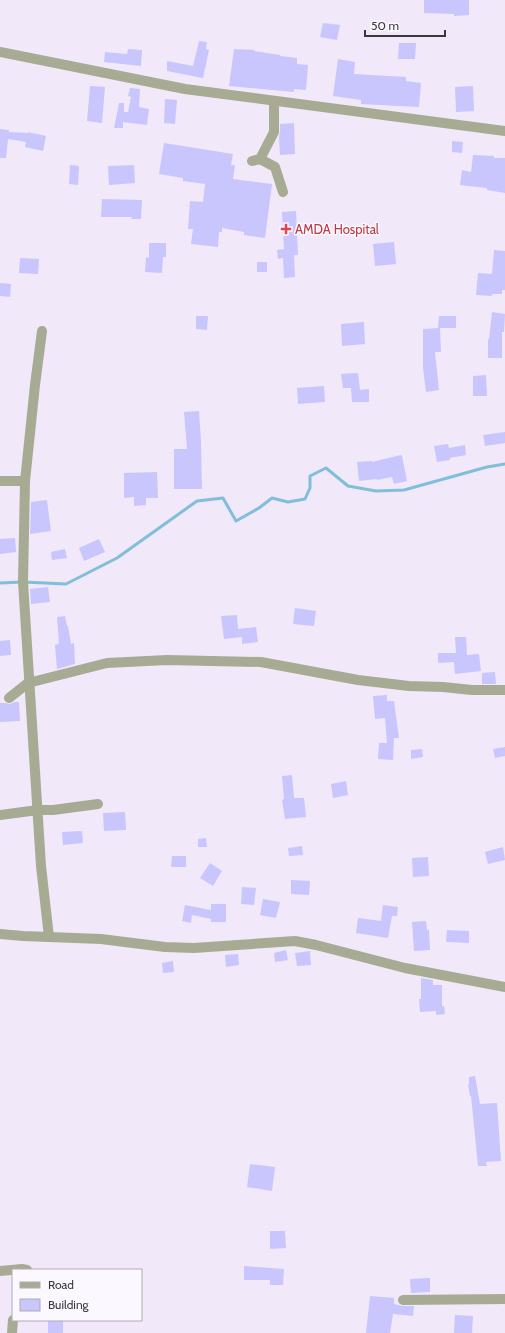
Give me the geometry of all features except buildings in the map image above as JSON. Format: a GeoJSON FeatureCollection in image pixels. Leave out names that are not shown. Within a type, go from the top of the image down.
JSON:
{"type":"FeatureCollection","features":[{"type":"Feature","properties":{"kind":"street"},"geometry":{"type":"LineString","coordinates":[[0,52],[185,89],[505,131]]}},
{"type":"Feature","properties":{"kind":"street"},"geometry":{"type":"LineString","coordinates":[[274,101],[274,132],[256,160],[275,167],[283,192]]}},
{"type":"Feature","properties":{"kind":"street"},"geometry":{"type":"LineString","coordinates":[[42,331],[25,481],[23,582],[28,683],[41,866],[49,938]]}},
{"type":"Feature","properties":{"kind":"street"},"geometry":{"type":"LineString","coordinates":[[0,481],[25,481]]}},
{"type":"Feature","properties":{"kind":"street"},"geometry":{"type":"LineString","coordinates":[[9,698],[28,683],[107,663],[167,660],[261,662],[358,680],[409,686],[472,690],[505,690]]}},
{"type":"Feature","properties":{"kind":"street"},"geometry":{"type":"LineString","coordinates":[[0,815],[98,804]]}},
{"type":"Feature","properties":{"kind":"street"},"geometry":{"type":"LineString","coordinates":[[0,934],[49,938],[101,939],[165,948],[194,948],[295,941],[405,968],[505,987]]}},
{"type":"Feature","properties":{"kind":"street"},"geometry":{"type":"LineString","coordinates":[[0,1271],[12,1270]]}},
{"type":"Feature","properties":{"kind":"street"},"geometry":{"type":"LineString","coordinates":[[403,1300],[505,1299]]}},
{"type":"Feature","properties":{"kind":"street"},"geometry":{"type":"LineString","coordinates":[[12,1333],[13,1321]]}},
{"type":"Feature","properties":{"kind":"waterway"},"geometry":{"type":"LineString","coordinates":[[0,583],[23,582],[66,584],[117,558],[197,501],[223,498],[236,521],[259,508],[272,498],[288,502],[305,499],[310,488],[310,476],[326,468],[348,486],[376,491],[404,490],[487,467],[505,464]]}},
{"type":"Feature","properties":{"kind":"place","name":"AMDA Hospital"},"geometry":{"type":"Point","coordinates":[286,229]}}]}
